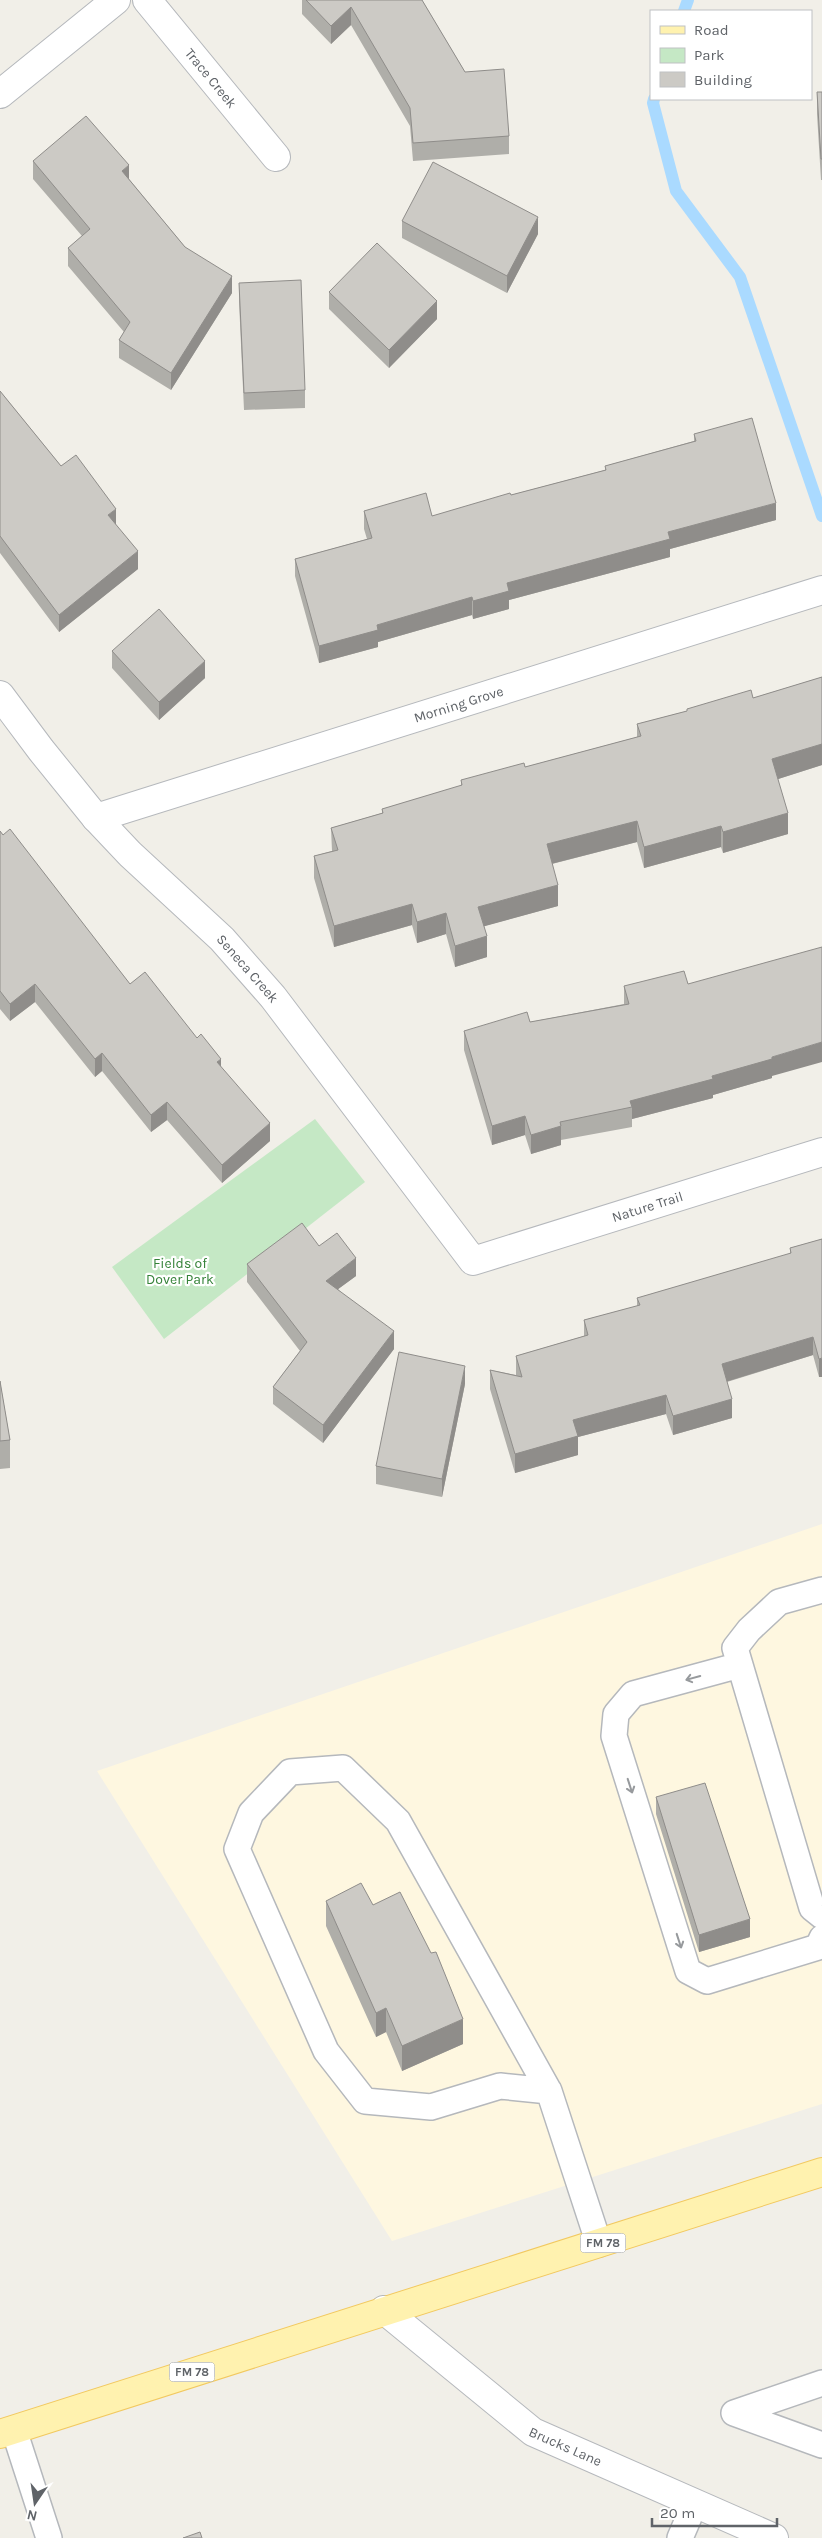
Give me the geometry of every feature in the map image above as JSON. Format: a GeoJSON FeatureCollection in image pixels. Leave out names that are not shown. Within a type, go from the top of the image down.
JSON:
{"type":"FeatureCollection","features":[{"type":"Feature","properties":{"kind":"main road","name":"FM 78"},"geometry":{"type":"LineString","coordinates":[[7,2432],[384,2310],[599,2244],[822,2172]]}},
{"type":"Feature","properties":{"kind":"street"},"geometry":{"type":"LineString","coordinates":[[0,94],[116,0]]}},
{"type":"Feature","properties":{"kind":"street","name":"Trace Creek"},"geometry":{"type":"LineString","coordinates":[[147,0],[276,157]]}},
{"type":"Feature","properties":{"kind":"street","name":"Morning Grove"},"geometry":{"type":"LineString","coordinates":[[96,818],[822,590]]}},
{"type":"Feature","properties":{"kind":"street","name":"Seneca Creek"},"geometry":{"type":"LineString","coordinates":[[0,695],[41,750],[96,818],[130,854],[222,938],[273,997],[473,1261]]}},
{"type":"Feature","properties":{"kind":"street","name":"Nature Trail"},"geometry":{"type":"LineString","coordinates":[[473,1261],[822,1152]]}},
{"type":"Feature","properties":{"kind":"street","name":"Brucks Lane"},"geometry":{"type":"LineString","coordinates":[[384,2310],[533,2432],[774,2538]]}},
{"type":"Feature","properties":{"kind":"lane"},"geometry":{"type":"LineString","coordinates":[[822,1590],[779,1602],[749,1630],[735,1648],[812,1908],[822,1916]]}},
{"type":"Feature","properties":{"kind":"lane"},"geometry":{"type":"LineString","coordinates":[[740,1665],[633,1694],[616,1714],[614,1736],[688,1971],[707,1981],[818,1947],[822,1938]]}},
{"type":"Feature","properties":{"kind":"lane"},"geometry":{"type":"LineString","coordinates":[[549,2091],[500,2086],[431,2107],[365,2101],[326,2051],[237,1850],[251,1813],[290,1772],[343,1768],[398,1821],[549,2091],[599,2244]]}},
{"type":"Feature","properties":{"kind":"lane"},"geometry":{"type":"LineString","coordinates":[[822,2383],[734,2413],[822,2445]]}},
{"type":"Feature","properties":{"kind":"lane"},"geometry":{"type":"LineString","coordinates":[[7,2432],[49,2538]]}},
{"type":"Feature","properties":{"kind":"lane"},"geometry":{"type":"LineString","coordinates":[[680,2538],[695,2503]]}},
{"type":"Feature","properties":{"kind":"shaded area"},"geometry":{"type":"Polygon","coordinates":[[[822,1524],[822,2104],[392,2241],[97,1771],[822,1524]]]}},
{"type":"Feature","properties":{"kind":"green space","name":"Fields of Dover Park"},"geometry":{"type":"Polygon","coordinates":[[[315,1119],[365,1182],[164,1339],[112,1267],[315,1119]]]}},
{"type":"Feature","properties":{"kind":"building"},"geometry":{"type":"Polygon","coordinates":[[[306,0],[422,0],[465,72],[504,69],[509,136],[413,143],[410,108],[351,7],[331,26],[306,0]]]}},
{"type":"Feature","properties":{"kind":"building"},"geometry":{"type":"Polygon","coordinates":[[[817,92],[822,92],[822,159],[821,159],[817,92]]]}},
{"type":"Feature","properties":{"kind":"building"},"geometry":{"type":"Polygon","coordinates":[[[86,116],[129,165],[122,171],[185,247],[232,276],[171,373],[119,340],[130,322],[68,248],[90,229],[33,161],[86,116]]]}},
{"type":"Feature","properties":{"kind":"building"},"geometry":{"type":"Polygon","coordinates":[[[433,162],[538,217],[507,276],[402,221],[433,162]]]}},
{"type":"Feature","properties":{"kind":"building"},"geometry":{"type":"Polygon","coordinates":[[[377,243],[437,301],[389,350],[329,292],[377,243]]]}},
{"type":"Feature","properties":{"kind":"building"},"geometry":{"type":"Polygon","coordinates":[[[301,280],[305,390],[244,393],[239,283],[301,280]]]}},
{"type":"Feature","properties":{"kind":"building"},"geometry":{"type":"Polygon","coordinates":[[[0,391],[61,466],[76,455],[116,509],[108,515],[138,551],[59,615],[0,536],[0,391]]]}},
{"type":"Feature","properties":{"kind":"building"},"geometry":{"type":"Polygon","coordinates":[[[752,418],[776,503],[668,532],[670,539],[507,583],[509,591],[473,601],[472,597],[377,625],[378,630],[319,646],[295,559],[372,538],[364,511],[426,493],[432,516],[510,493],[511,495],[606,470],[605,466],[696,441],[694,434],[752,418]]]}},
{"type":"Feature","properties":{"kind":"building"},"geometry":{"type":"Polygon","coordinates":[[[159,609],[205,661],[159,702],[112,651],[159,609]]]}},
{"type":"Feature","properties":{"kind":"building"},"geometry":{"type":"Polygon","coordinates":[[[822,677],[822,744],[772,759],[788,813],[723,832],[721,826],[644,847],[637,821],[547,844],[558,885],[478,907],[487,936],[455,946],[446,913],[417,922],[412,904],[334,926],[314,856],[338,850],[331,828],[383,813],[382,809],[462,785],[461,780],[524,763],[525,767],[641,736],[637,724],[687,711],[687,709],[751,690],[753,698],[822,677]]]}},
{"type":"Feature","properties":{"kind":"building"},"geometry":{"type":"Polygon","coordinates":[[[10,829],[130,984],[145,972],[197,1038],[201,1034],[221,1059],[217,1062],[270,1123],[222,1165],[167,1102],[151,1115],[102,1053],[95,1059],[35,984],[10,1004],[0,991],[0,831],[3,835],[10,829]]]}},
{"type":"Feature","properties":{"kind":"building"},"geometry":{"type":"Polygon","coordinates":[[[822,947],[822,1042],[712,1076],[713,1079],[630,1101],[632,1107],[560,1122],[561,1126],[531,1135],[525,1116],[492,1126],[464,1031],[527,1012],[530,1022],[629,1004],[624,986],[684,971],[688,984],[822,947]]]}},
{"type":"Feature","properties":{"kind":"building"},"geometry":{"type":"Polygon","coordinates":[[[302,1223],[319,1246],[337,1233],[356,1258],[326,1281],[394,1331],[323,1425],[273,1387],[307,1342],[247,1264],[302,1223]]]}},
{"type":"Feature","properties":{"kind":"building"},"geometry":{"type":"Polygon","coordinates":[[[822,1239],[822,1358],[819,1359],[813,1337],[722,1364],[732,1399],[673,1416],[666,1395],[573,1420],[578,1436],[515,1454],[490,1370],[522,1377],[516,1356],[588,1335],[584,1320],[640,1305],[637,1298],[791,1253],[790,1248],[822,1239]]]}},
{"type":"Feature","properties":{"kind":"building"},"geometry":{"type":"Polygon","coordinates":[[[399,1352],[465,1366],[442,1479],[376,1466],[399,1352]]]}},
{"type":"Feature","properties":{"kind":"building"},"geometry":{"type":"Polygon","coordinates":[[[0,1381],[10,1440],[0,1441],[0,1381]]]}},
{"type":"Feature","properties":{"kind":"building"},"geometry":{"type":"Polygon","coordinates":[[[705,1783],[750,1919],[699,1935],[656,1797],[705,1783]]]}},
{"type":"Feature","properties":{"kind":"building"},"geometry":{"type":"Polygon","coordinates":[[[361,1883],[373,1905],[400,1892],[431,1953],[436,1952],[463,2019],[402,2046],[386,2008],[376,2013],[326,1901],[361,1883]]]}},
{"type":"Feature","properties":{"kind":"building"},"geometry":{"type":"Polygon","coordinates":[[[200,2532],[202,2538],[183,2538],[200,2532]]]}},
{"type":"Feature","properties":{"kind":"waterway"},"geometry":{"type":"LineString","coordinates":[[684,10],[688,0]]}},
{"type":"Feature","properties":{"kind":"waterway"},"geometry":{"type":"LineString","coordinates":[[654,100],[676,191],[740,277],[822,516]]}}]}
